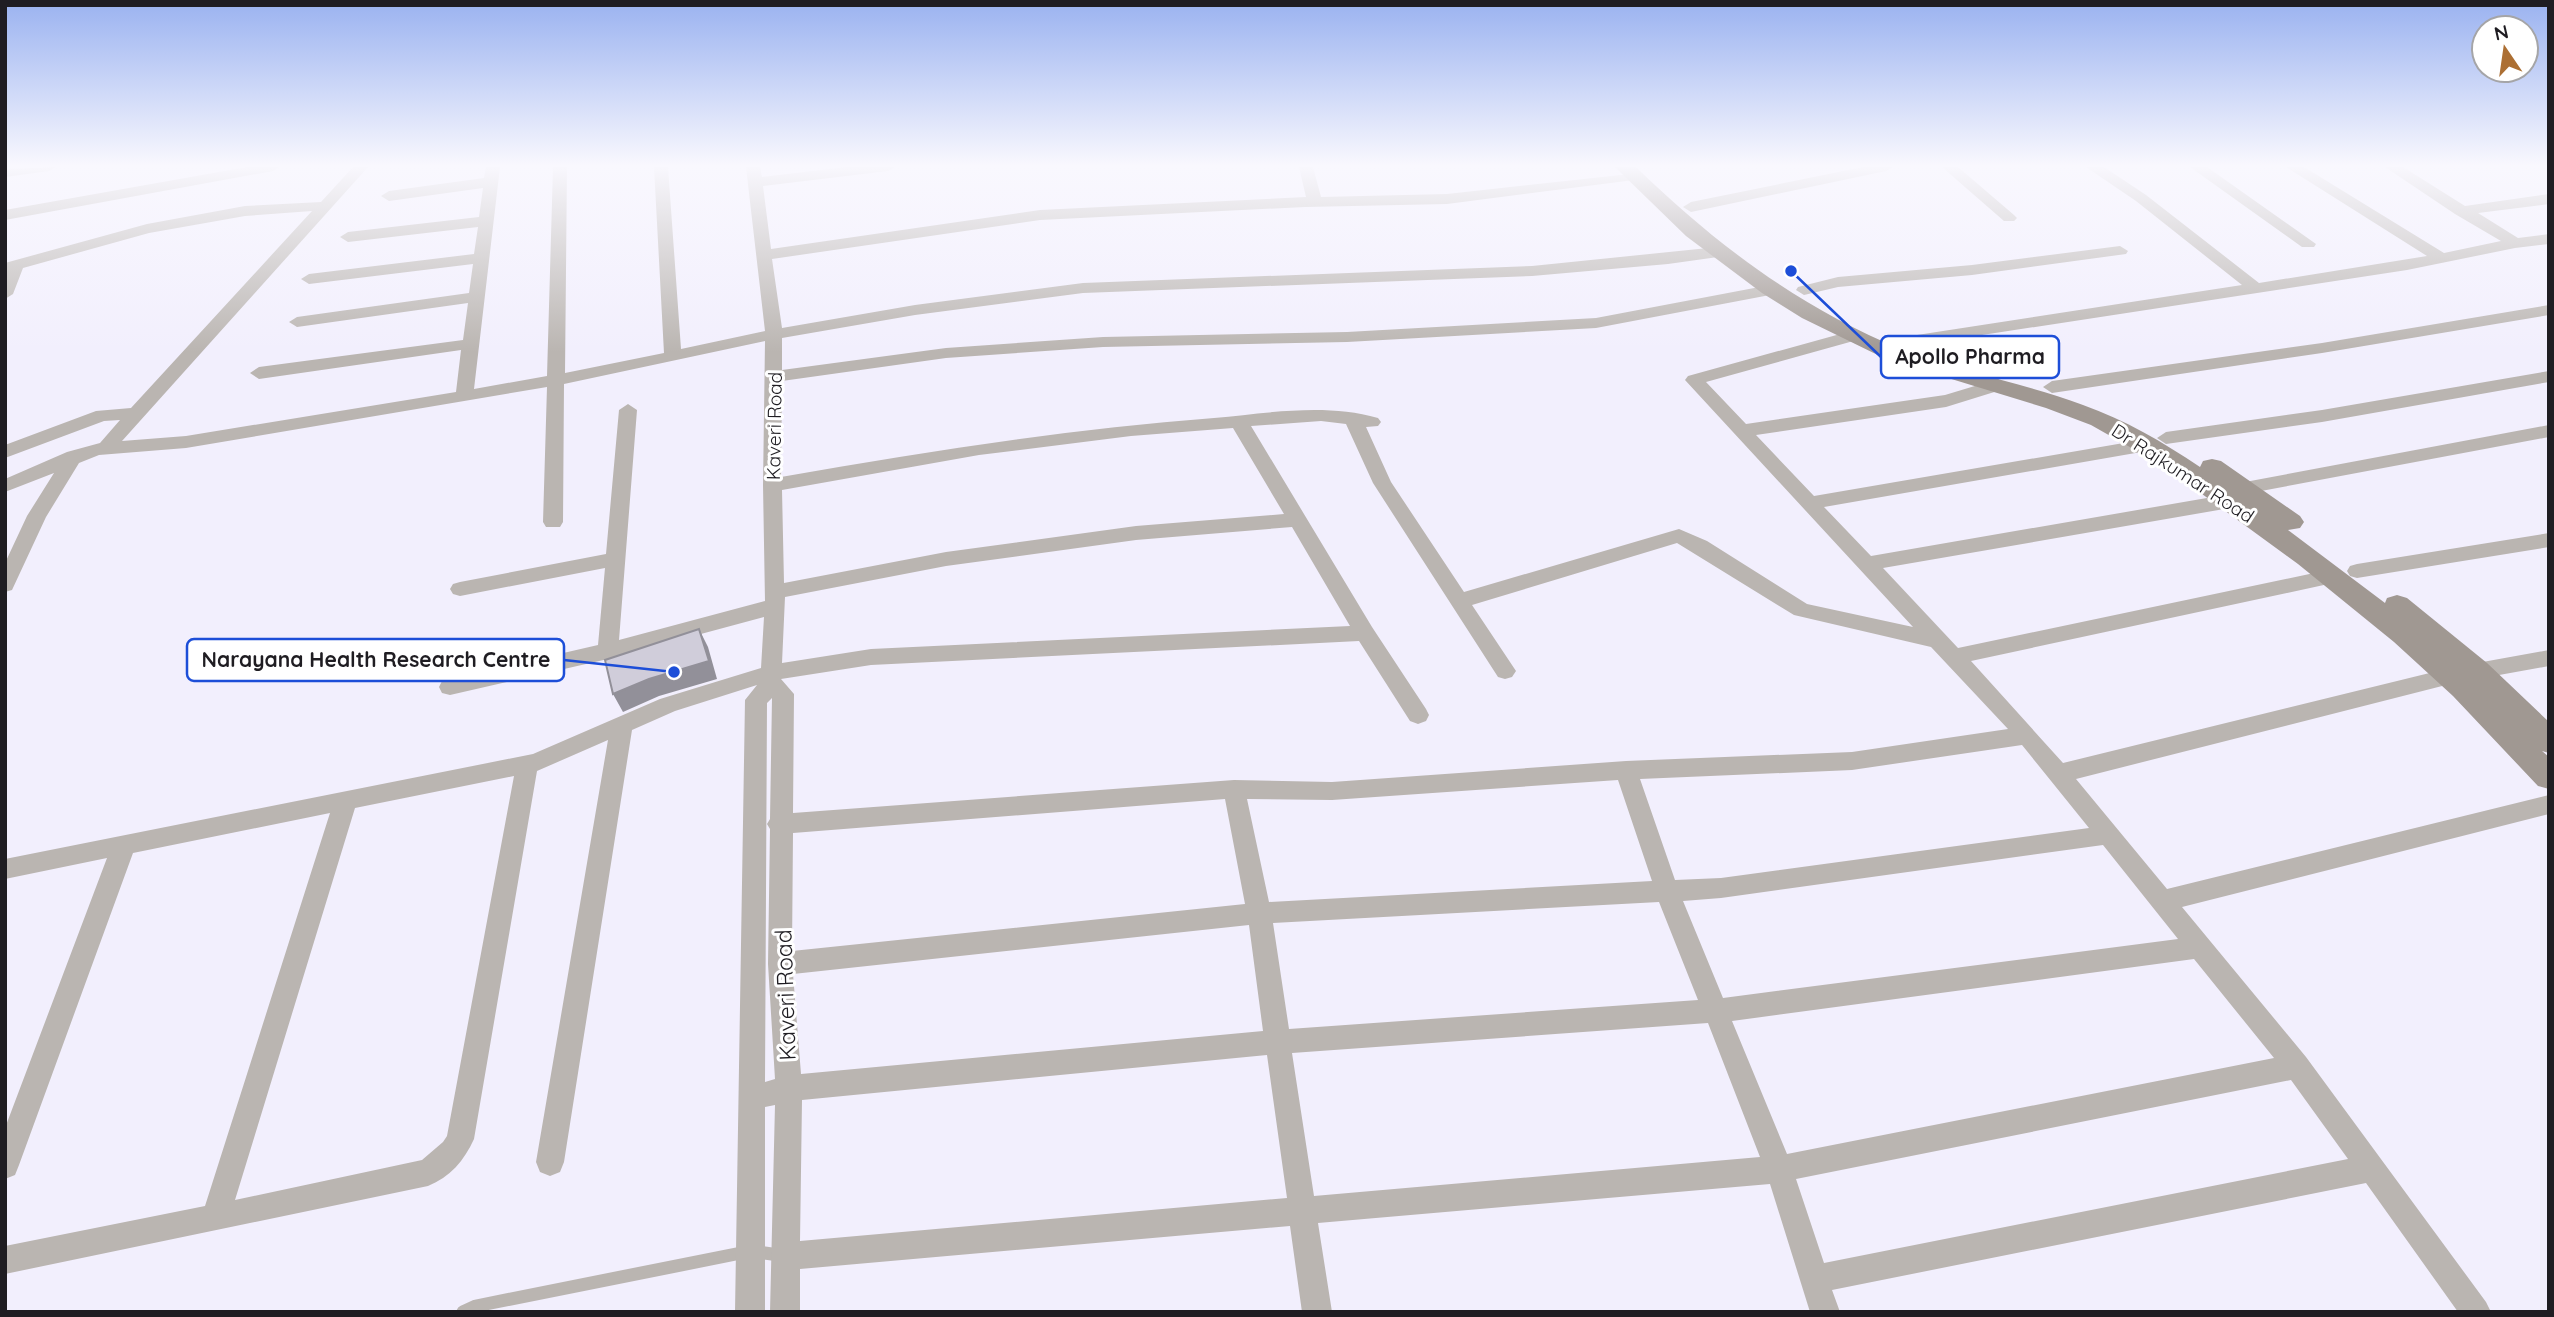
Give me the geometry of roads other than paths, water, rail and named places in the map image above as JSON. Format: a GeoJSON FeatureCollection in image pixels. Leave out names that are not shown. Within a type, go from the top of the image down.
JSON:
{"type":"FeatureCollection","features":[{"type":"Feature","properties":{"kind":"main road","name":"Dr Rajkumar Road"},"geometry":{"type":"LineString","coordinates":[[1694,228],[1717,252],[1770,290],[1851,336],[1938,370],[1998,385],[2087,414],[2156,442]]}},
{"type":"Feature","properties":{"kind":"main road","name":"Dr Rajkumar Road"},"geometry":{"type":"LineString","coordinates":[[1715,228],[1858,325],[1904,342],[2052,387],[2106,408],[2238,494],[2477,671],[2549,741]]}},
{"type":"Feature","properties":{"kind":"main road","name":"Dr Rajkumar Road"},"geometry":{"type":"LineString","coordinates":[[2345,574],[2549,777]]}},
{"type":"Feature","properties":{"kind":"street"},"geometry":{"type":"LineString","coordinates":[[5,294],[11,266],[151,228]]}},
{"type":"Feature","properties":{"kind":"street"},"geometry":{"type":"LineString","coordinates":[[105,448],[303,228]]}},
{"type":"Feature","properties":{"kind":"street"},"geometry":{"type":"LineString","coordinates":[[348,237],[422,228]]}},
{"type":"Feature","properties":{"kind":"street"},"geometry":{"type":"LineString","coordinates":[[464,396],[485,228]]}},
{"type":"Feature","properties":{"kind":"street"},"geometry":{"type":"LineString","coordinates":[[553,522],[559,228]]}},
{"type":"Feature","properties":{"kind":"street"},"geometry":{"type":"LineString","coordinates":[[665,228],[673,356]]}},
{"type":"Feature","properties":{"kind":"street","name":"Kaveri Road"},"geometry":{"type":"LineString","coordinates":[[750,1312],[755,700],[770,679],[775,599],[772,485],[774,334],[761,228]]}},
{"type":"Feature","properties":{"kind":"street"},"geometry":{"type":"LineString","coordinates":[[764,255],[947,228]]}},
{"type":"Feature","properties":{"kind":"street"},"geometry":{"type":"LineString","coordinates":[[2180,228],[2256,288]]}},
{"type":"Feature","properties":{"kind":"street"},"geometry":{"type":"LineString","coordinates":[[2286,228],[2308,244]]}},
{"type":"Feature","properties":{"kind":"street"},"geometry":{"type":"LineString","coordinates":[[2393,228],[2440,257]]}},
{"type":"Feature","properties":{"kind":"street"},"geometry":{"type":"LineString","coordinates":[[2490,228],[2515,243]]}},
{"type":"Feature","properties":{"kind":"street"},"geometry":{"type":"LineString","coordinates":[[1904,342],[2407,265],[2515,243],[2549,239]]}},
{"type":"Feature","properties":{"kind":"street"},"geometry":{"type":"LineString","coordinates":[[1804,290],[1838,282],[1972,270],[2120,251]]}},
{"type":"Feature","properties":{"kind":"street"},"geometry":{"type":"LineString","coordinates":[[5,486],[74,456],[105,448],[186,442],[464,396],[556,380],[774,334],[915,310],[1083,288],[1532,271],[1717,252]]}},
{"type":"Feature","properties":{"kind":"street"},"geometry":{"type":"LineString","coordinates":[[309,279],[481,258]]}},
{"type":"Feature","properties":{"kind":"street"},"geometry":{"type":"LineString","coordinates":[[775,376],[946,353],[1103,342],[1347,337],[1596,323],[1770,290]]}},
{"type":"Feature","properties":{"kind":"street"},"geometry":{"type":"LineString","coordinates":[[297,322],[476,297]]}},
{"type":"Feature","properties":{"kind":"street"},"geometry":{"type":"LineString","coordinates":[[2052,387],[2336,346],[2549,310]]}},
{"type":"Feature","properties":{"kind":"street"},"geometry":{"type":"LineString","coordinates":[[1851,336],[1694,380],[2026,734],[2297,1066],[2476,1312]]}},
{"type":"Feature","properties":{"kind":"street"},"geometry":{"type":"LineString","coordinates":[[259,373],[470,344]]}},
{"type":"Feature","properties":{"kind":"street"},"geometry":{"type":"LineString","coordinates":[[1810,503],[2549,376]]}},
{"type":"Feature","properties":{"kind":"street"},"geometry":{"type":"LineString","coordinates":[[1742,431],[1946,401],[1998,385]]}},
{"type":"Feature","properties":{"kind":"street"},"geometry":{"type":"LineString","coordinates":[[608,651],[628,411]]}},
{"type":"Feature","properties":{"kind":"street"},"geometry":{"type":"LineString","coordinates":[[5,452],[102,415],[136,414]]}},
{"type":"Feature","properties":{"kind":"street"},"geometry":{"type":"LineString","coordinates":[[772,485],[979,449],[1131,430],[1321,415],[1362,421],[1382,482],[1505,671]]}},
{"type":"Feature","properties":{"kind":"street"},"geometry":{"type":"LineString","coordinates":[[1239,422],[1418,715]]}},
{"type":"Feature","properties":{"kind":"street"},"geometry":{"type":"LineString","coordinates":[[1867,564],[2238,494],[2549,431]]}},
{"type":"Feature","properties":{"kind":"street"},"geometry":{"type":"LineString","coordinates":[[5,585],[37,516],[74,456]]}},
{"type":"Feature","properties":{"kind":"street"},"geometry":{"type":"LineString","coordinates":[[450,687],[608,651],[775,599],[946,559],[1136,533],[1298,520]]}},
{"type":"Feature","properties":{"kind":"street"},"geometry":{"type":"LineString","coordinates":[[1459,601],[1679,537],[1700,545],[1801,610],[1937,640]]}},
{"type":"Feature","properties":{"kind":"street"},"geometry":{"type":"LineString","coordinates":[[1954,657],[2345,574],[2549,540]]}},
{"type":"Feature","properties":{"kind":"street"},"geometry":{"type":"LineString","coordinates":[[460,589],[615,559]]}},
{"type":"Feature","properties":{"kind":"street"},"geometry":{"type":"LineString","coordinates":[[5,869],[527,764],[668,705],[871,657],[1365,632]]}},
{"type":"Feature","properties":{"kind":"street"},"geometry":{"type":"LineString","coordinates":[[2477,671],[2549,658]]}},
{"type":"Feature","properties":{"kind":"street"},"geometry":{"type":"LineString","coordinates":[[2058,774],[2450,676]]}},
{"type":"Feature","properties":{"kind":"street","name":"Kaveri Road"},"geometry":{"type":"LineString","coordinates":[[770,679],[783,694],[779,824],[780,964],[789,1088],[785,1312]]}},
{"type":"Feature","properties":{"kind":"street"},"geometry":{"type":"LineString","coordinates":[[550,1162],[622,725]]}},
{"type":"Feature","properties":{"kind":"street"},"geometry":{"type":"LineString","coordinates":[[779,824],[1234,789],[1332,791],[1626,770],[1852,761],[2026,734]]}},
{"type":"Feature","properties":{"kind":"street"},"geometry":{"type":"LineString","coordinates":[[5,1260],[428,1172],[453,1152],[460,1139],[527,764]]}},
{"type":"Feature","properties":{"kind":"street"},"geometry":{"type":"LineString","coordinates":[[1626,770],[1668,892],[1779,1169],[1825,1312]]}},
{"type":"Feature","properties":{"kind":"street"},"geometry":{"type":"LineString","coordinates":[[1234,789],[1259,913],[1317,1312]]}},
{"type":"Feature","properties":{"kind":"street"},"geometry":{"type":"LineString","coordinates":[[215,1217],[346,800]]}},
{"type":"Feature","properties":{"kind":"street"},"geometry":{"type":"LineString","coordinates":[[2163,901],[2549,804]]}},
{"type":"Feature","properties":{"kind":"street"},"geometry":{"type":"LineString","coordinates":[[780,964],[1259,913],[1721,888],[2107,835]]}},
{"type":"Feature","properties":{"kind":"street"},"geometry":{"type":"LineString","coordinates":[[5,1166],[124,845]]}},
{"type":"Feature","properties":{"kind":"street"},"geometry":{"type":"LineString","coordinates":[[753,1098],[789,1088],[1279,1042],[1715,1011],[2201,947]]}},
{"type":"Feature","properties":{"kind":"street"},"geometry":{"type":"LineString","coordinates":[[788,1256],[1779,1169],[2297,1066]]}},
{"type":"Feature","properties":{"kind":"street"},"geometry":{"type":"LineString","coordinates":[[1815,1279],[2372,1168]]}},
{"type":"Feature","properties":{"kind":"lane"},"geometry":{"type":"LineString","coordinates":[[463,1312],[476,1306],[751,1251],[788,1256]]}},
{"type":"Feature","properties":{"kind":"place","name":"Apollo Pharma"},"geometry":{"type":"Point","coordinates":[1791,271]}},
{"type":"Feature","properties":{"kind":"place","name":"Narayana Health Research Centre"},"geometry":{"type":"Point","coordinates":[674,672]}}]}
